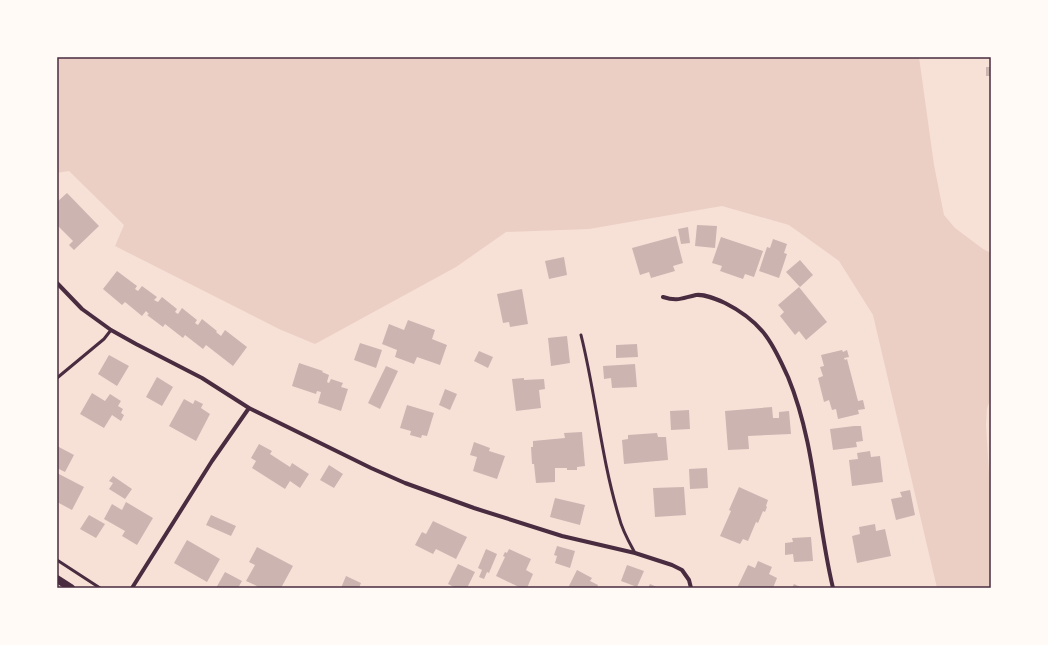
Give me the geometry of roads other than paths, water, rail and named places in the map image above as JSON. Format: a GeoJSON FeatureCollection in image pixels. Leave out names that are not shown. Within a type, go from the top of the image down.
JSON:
{"type":"FeatureCollection","features":[{"type":"Feature","properties":{"kind":"main road"},"geometry":{"type":"LineString","coordinates":[[57,579],[71,588]]}},
{"type":"Feature","properties":{"kind":"street"},"geometry":{"type":"LineString","coordinates":[[57,283],[82,309],[111,330],[202,378],[249,408],[371,468],[405,483],[474,508],[562,536],[635,553],[672,565],[682,570],[689,580],[690,588]]}},
{"type":"Feature","properties":{"kind":"street"},"geometry":{"type":"LineString","coordinates":[[663,297],[678,300],[697,295],[711,297],[725,303],[756,324],[764,333],[780,358],[797,399],[810,450],[828,568],[833,588]]}},
{"type":"Feature","properties":{"kind":"street"},"geometry":{"type":"LineString","coordinates":[[132,588],[212,461],[249,408]]}},
{"type":"Feature","properties":{"kind":"lane"},"geometry":{"type":"LineString","coordinates":[[57,378],[104,339],[111,330]]}},
{"type":"Feature","properties":{"kind":"lane"},"geometry":{"type":"LineString","coordinates":[[581,335],[588,363],[594,403],[611,489],[619,519],[635,553]]}},
{"type":"Feature","properties":{"kind":"lane"},"geometry":{"type":"LineString","coordinates":[[57,560],[100,588]]}}]}
